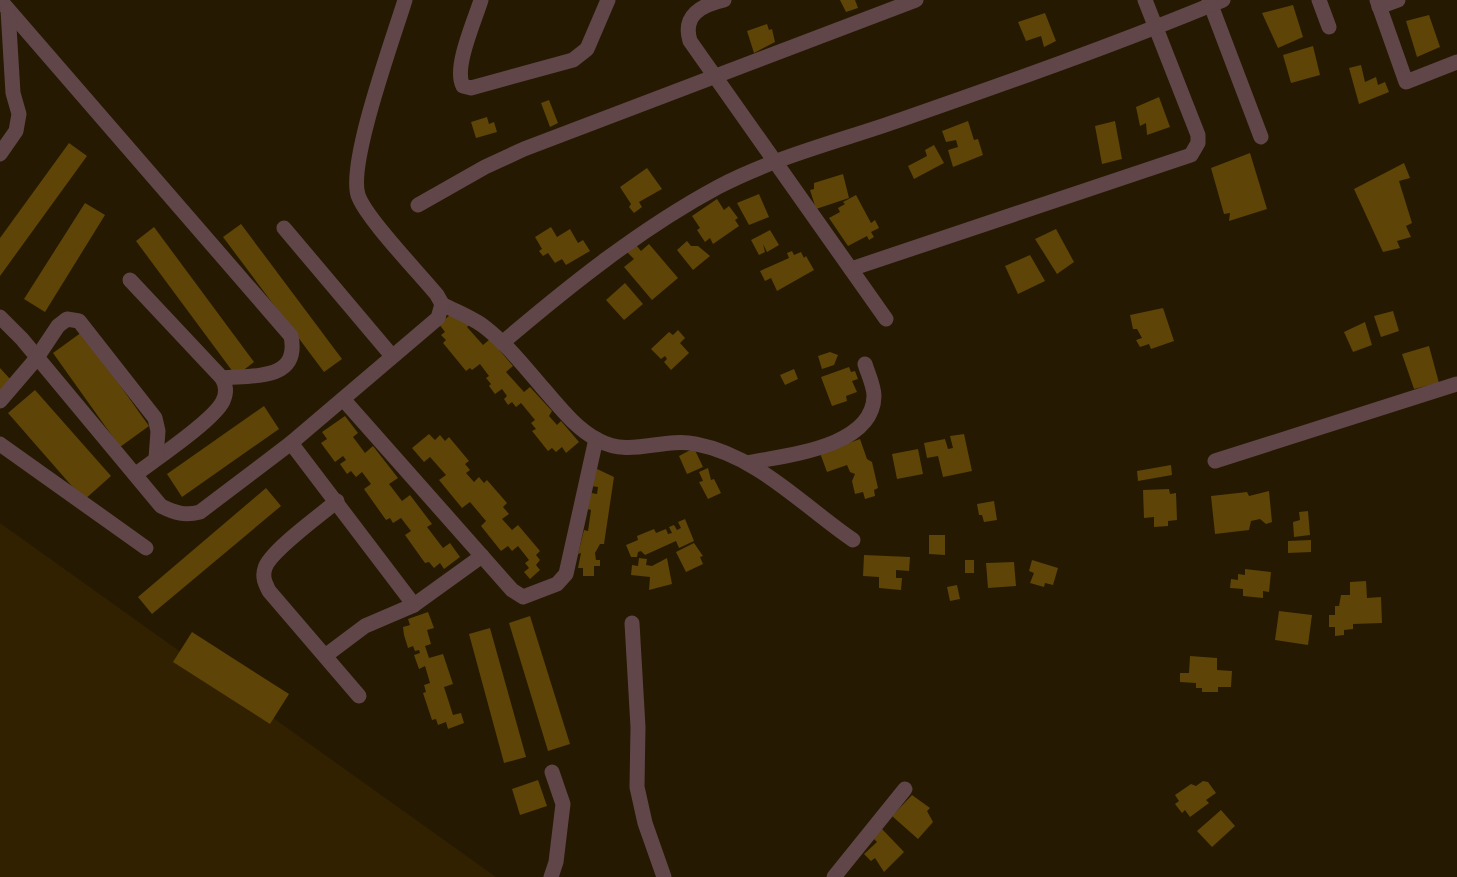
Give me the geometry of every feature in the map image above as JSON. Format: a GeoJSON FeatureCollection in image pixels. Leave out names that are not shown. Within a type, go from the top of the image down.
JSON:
{"type":"FeatureCollection","features":[{"type":"Feature","properties":{"kind":"street"},"geometry":{"type":"LineString","coordinates":[[0,317],[22,339],[36,359],[161,506],[173,512],[192,514],[200,512],[291,443],[438,318],[441,304],[437,295],[364,208],[356,184],[365,132],[405,0]]}},
{"type":"Feature","properties":{"kind":"street"},"geometry":{"type":"LineString","coordinates":[[481,0],[459,79],[463,86],[471,87],[573,60],[587,50],[608,0]]}},
{"type":"Feature","properties":{"kind":"street"},"geometry":{"type":"LineString","coordinates":[[723,0],[700,7],[693,13],[688,26],[690,41],[886,319]]}},
{"type":"Feature","properties":{"kind":"street"},"geometry":{"type":"LineString","coordinates":[[418,205],[485,167],[524,149],[916,0]]}},
{"type":"Feature","properties":{"kind":"street"},"geometry":{"type":"LineString","coordinates":[[851,269],[1191,155],[1198,143],[1198,135],[1144,0]]}},
{"type":"Feature","properties":{"kind":"street"},"geometry":{"type":"LineString","coordinates":[[1319,0],[1329,27]]}},
{"type":"Feature","properties":{"kind":"street"},"geometry":{"type":"LineString","coordinates":[[1398,0],[1378,4],[1407,82],[1457,62]]}},
{"type":"Feature","properties":{"kind":"street"},"geometry":{"type":"LineString","coordinates":[[502,343],[570,286],[632,241],[718,187],[775,162],[1155,28],[1214,2],[1261,137]]}},
{"type":"Feature","properties":{"kind":"street"},"geometry":{"type":"LineString","coordinates":[[0,153],[16,131],[19,114],[14,93],[4,5]]}},
{"type":"Feature","properties":{"kind":"street"},"geometry":{"type":"LineString","coordinates":[[4,5],[291,336],[294,352],[289,363],[278,372],[222,378]]}},
{"type":"Feature","properties":{"kind":"street"},"geometry":{"type":"LineString","coordinates":[[284,228],[392,356]]}},
{"type":"Feature","properties":{"kind":"street"},"geometry":{"type":"LineString","coordinates":[[130,280],[222,378],[226,388],[223,402],[210,417],[136,474]]}},
{"type":"Feature","properties":{"kind":"street"},"geometry":{"type":"LineString","coordinates":[[441,304],[482,325],[502,343],[573,421],[596,439],[617,448],[635,449],[669,443],[695,444],[723,452],[747,464],[798,497],[854,540]]}},
{"type":"Feature","properties":{"kind":"street"},"geometry":{"type":"LineString","coordinates":[[0,400],[36,359],[58,326],[67,319],[79,321],[155,418],[158,431],[156,458]]}},
{"type":"Feature","properties":{"kind":"street"},"geometry":{"type":"LineString","coordinates":[[747,464],[815,449],[849,436],[867,422],[874,396],[865,364]]}},
{"type":"Feature","properties":{"kind":"street"},"geometry":{"type":"LineString","coordinates":[[1215,461],[1457,384]]}},
{"type":"Feature","properties":{"kind":"street"},"geometry":{"type":"LineString","coordinates":[[343,399],[517,596],[523,597],[562,580],[596,439]]}},
{"type":"Feature","properties":{"kind":"street"},"geometry":{"type":"LineString","coordinates":[[291,443],[414,605]]}},
{"type":"Feature","properties":{"kind":"street"},"geometry":{"type":"LineString","coordinates":[[0,444],[147,548]]}},
{"type":"Feature","properties":{"kind":"street"},"geometry":{"type":"LineString","coordinates":[[337,501],[274,554],[265,568],[264,580],[269,591],[360,696]]}},
{"type":"Feature","properties":{"kind":"street"},"geometry":{"type":"LineString","coordinates":[[325,656],[365,626],[414,605],[482,556]]}},
{"type":"Feature","properties":{"kind":"street"},"geometry":{"type":"LineString","coordinates":[[632,623],[638,727],[637,787],[645,823],[664,877]]}},
{"type":"Feature","properties":{"kind":"street"},"geometry":{"type":"LineString","coordinates":[[552,772],[563,804],[552,877]]}},
{"type":"Feature","properties":{"kind":"street"},"geometry":{"type":"LineString","coordinates":[[834,877],[905,789]]}},
{"type":"Feature","properties":{"kind":"shaded area"},"geometry":{"type":"Polygon","coordinates":[[[0,523],[496,877],[0,877],[0,523]]]}},
{"type":"Feature","properties":{"kind":"building"},"geometry":{"type":"Polygon","coordinates":[[[840,0],[855,0],[858,8],[846,12],[840,0]]]}},
{"type":"Feature","properties":{"kind":"building"},"geometry":{"type":"Polygon","coordinates":[[[1293,5],[1303,37],[1278,48],[1262,13],[1293,5]]]}},
{"type":"Feature","properties":{"kind":"building"},"geometry":{"type":"Polygon","coordinates":[[[1045,13],[1056,41],[1044,47],[1041,36],[1026,41],[1018,22],[1045,13]]]}},
{"type":"Feature","properties":{"kind":"building"},"geometry":{"type":"Polygon","coordinates":[[[1429,15],[1440,47],[1417,57],[1406,21],[1429,15]]]}},
{"type":"Feature","properties":{"kind":"building"},"geometry":{"type":"Polygon","coordinates":[[[767,24],[769,30],[772,29],[775,42],[754,53],[747,31],[767,24]]]}},
{"type":"Feature","properties":{"kind":"building"},"geometry":{"type":"Polygon","coordinates":[[[1313,46],[1320,75],[1291,83],[1283,55],[1313,46]]]}},
{"type":"Feature","properties":{"kind":"building"},"geometry":{"type":"Polygon","coordinates":[[[1361,65],[1365,82],[1376,77],[1378,85],[1385,82],[1389,92],[1359,104],[1349,68],[1361,65]]]}},
{"type":"Feature","properties":{"kind":"building"},"geometry":{"type":"Polygon","coordinates":[[[1159,97],[1170,127],[1147,135],[1146,123],[1140,126],[1136,107],[1159,97]]]}},
{"type":"Feature","properties":{"kind":"building"},"geometry":{"type":"Polygon","coordinates":[[[549,100],[558,123],[550,127],[541,103],[549,100]]]}},
{"type":"Feature","properties":{"kind":"building"},"geometry":{"type":"Polygon","coordinates":[[[487,117],[489,124],[494,122],[497,132],[476,138],[471,122],[487,117]]]}},
{"type":"Feature","properties":{"kind":"building"},"geometry":{"type":"Polygon","coordinates":[[[968,121],[974,140],[978,139],[983,155],[953,167],[948,150],[958,147],[956,140],[946,142],[942,131],[968,121]]]}},
{"type":"Feature","properties":{"kind":"building"},"geometry":{"type":"Polygon","coordinates":[[[1115,121],[1122,159],[1102,164],[1095,126],[1115,121]]]}},
{"type":"Feature","properties":{"kind":"building"},"geometry":{"type":"Polygon","coordinates":[[[69,143],[87,156],[0,276],[0,238],[69,143]]]}},
{"type":"Feature","properties":{"kind":"building"},"geometry":{"type":"Polygon","coordinates":[[[934,145],[944,163],[914,179],[908,166],[927,156],[925,150],[934,145]]]}},
{"type":"Feature","properties":{"kind":"building"},"geometry":{"type":"Polygon","coordinates":[[[1250,153],[1267,209],[1229,221],[1230,213],[1224,214],[1211,168],[1250,153]]]}},
{"type":"Feature","properties":{"kind":"building"},"geometry":{"type":"Polygon","coordinates":[[[1404,163],[1410,178],[1399,181],[1412,223],[1406,226],[1411,237],[1397,241],[1400,248],[1383,252],[1354,189],[1404,163]]]}},
{"type":"Feature","properties":{"kind":"building"},"geometry":{"type":"Polygon","coordinates":[[[647,168],[662,189],[639,202],[642,207],[634,213],[620,187],[647,168]]]}},
{"type":"Feature","properties":{"kind":"building"},"geometry":{"type":"Polygon","coordinates":[[[843,174],[849,198],[816,209],[810,190],[814,189],[814,183],[843,174]]]}},
{"type":"Feature","properties":{"kind":"building"},"geometry":{"type":"Polygon","coordinates":[[[759,194],[769,217],[749,225],[737,203],[759,194]]]}},
{"type":"Feature","properties":{"kind":"building"},"geometry":{"type":"Polygon","coordinates":[[[856,195],[871,223],[875,220],[879,228],[871,232],[874,237],[869,240],[867,236],[848,246],[829,218],[840,212],[838,208],[845,204],[843,202],[856,195]]]}},
{"type":"Feature","properties":{"kind":"building"},"geometry":{"type":"Polygon","coordinates":[[[717,199],[724,210],[729,206],[738,218],[735,220],[739,226],[713,244],[710,238],[705,242],[692,216],[717,199]]]}},
{"type":"Feature","properties":{"kind":"building"},"geometry":{"type":"Polygon","coordinates":[[[85,203],[105,215],[45,312],[24,299],[85,203]]]}},
{"type":"Feature","properties":{"kind":"building"},"geometry":{"type":"Polygon","coordinates":[[[241,224],[342,359],[324,372],[223,237],[241,224]]]}},
{"type":"Feature","properties":{"kind":"building"},"geometry":{"type":"Polygon","coordinates":[[[154,227],[254,362],[236,376],[136,241],[154,227]]]}},
{"type":"Feature","properties":{"kind":"building"},"geometry":{"type":"Polygon","coordinates":[[[551,227],[557,237],[570,229],[578,243],[583,240],[590,251],[566,265],[562,259],[555,263],[548,253],[543,256],[535,237],[551,227]]]}},
{"type":"Feature","properties":{"kind":"building"},"geometry":{"type":"Polygon","coordinates":[[[1056,229],[1074,262],[1057,274],[1035,239],[1056,229]]]}},
{"type":"Feature","properties":{"kind":"building"},"geometry":{"type":"Polygon","coordinates":[[[770,230],[779,245],[767,252],[763,244],[765,252],[759,255],[751,240],[770,230]]]}},
{"type":"Feature","properties":{"kind":"building"},"geometry":{"type":"Polygon","coordinates":[[[687,241],[691,246],[698,246],[710,256],[693,270],[677,250],[687,241]]]}},
{"type":"Feature","properties":{"kind":"building"},"geometry":{"type":"Polygon","coordinates":[[[649,244],[678,278],[652,300],[624,267],[634,259],[627,252],[636,245],[641,251],[649,244]]]}},
{"type":"Feature","properties":{"kind":"building"},"geometry":{"type":"Polygon","coordinates":[[[792,251],[794,255],[801,252],[804,258],[806,256],[814,270],[777,291],[771,278],[765,281],[760,271],[789,258],[787,253],[792,251]]]}},
{"type":"Feature","properties":{"kind":"building"},"geometry":{"type":"Polygon","coordinates":[[[1030,255],[1045,281],[1018,294],[1005,266],[1030,255]]]}},
{"type":"Feature","properties":{"kind":"building"},"geometry":{"type":"Polygon","coordinates":[[[625,283],[643,304],[624,320],[606,300],[625,283]]]}},
{"type":"Feature","properties":{"kind":"building"},"geometry":{"type":"Polygon","coordinates":[[[461,306],[474,321],[467,327],[483,345],[490,339],[513,366],[506,372],[524,392],[530,387],[552,411],[549,416],[557,425],[561,421],[579,442],[566,453],[562,447],[556,452],[552,448],[548,451],[532,431],[536,429],[531,423],[535,420],[521,403],[516,407],[512,402],[508,405],[504,399],[507,396],[502,389],[495,394],[489,386],[491,384],[486,378],[489,376],[480,364],[466,371],[443,343],[446,340],[441,335],[445,332],[439,324],[461,306]]]}},
{"type":"Feature","properties":{"kind":"building"},"geometry":{"type":"Polygon","coordinates":[[[1163,308],[1174,341],[1151,349],[1149,344],[1140,347],[1136,340],[1142,338],[1137,329],[1133,329],[1130,315],[1163,308]]]}},
{"type":"Feature","properties":{"kind":"building"},"geometry":{"type":"Polygon","coordinates":[[[1393,311],[1399,331],[1381,337],[1374,316],[1393,311]]]}},
{"type":"Feature","properties":{"kind":"building"},"geometry":{"type":"Polygon","coordinates":[[[1365,322],[1372,345],[1353,352],[1344,332],[1365,322]]]}},
{"type":"Feature","properties":{"kind":"building"},"geometry":{"type":"Polygon","coordinates":[[[678,330],[685,338],[680,343],[689,353],[671,370],[664,362],[667,359],[665,356],[661,359],[651,349],[669,332],[673,335],[678,330]]]}},
{"type":"Feature","properties":{"kind":"building"},"geometry":{"type":"Polygon","coordinates":[[[82,332],[149,426],[120,447],[53,353],[82,332]]]}},
{"type":"Feature","properties":{"kind":"building"},"geometry":{"type":"Polygon","coordinates":[[[1429,346],[1439,383],[1414,389],[1402,354],[1429,346]]]}},
{"type":"Feature","properties":{"kind":"building"},"geometry":{"type":"Polygon","coordinates":[[[830,352],[838,355],[834,365],[822,369],[818,356],[830,352]]]}},
{"type":"Feature","properties":{"kind":"building"},"geometry":{"type":"Polygon","coordinates":[[[849,367],[851,372],[855,371],[858,379],[852,381],[857,392],[846,396],[847,401],[832,406],[821,377],[849,367]]]}},
{"type":"Feature","properties":{"kind":"building"},"geometry":{"type":"Polygon","coordinates":[[[0,368],[11,380],[0,391],[0,368]]]}},
{"type":"Feature","properties":{"kind":"building"},"geometry":{"type":"Polygon","coordinates":[[[794,369],[798,379],[785,385],[780,375],[794,369]]]}},
{"type":"Feature","properties":{"kind":"building"},"geometry":{"type":"Polygon","coordinates":[[[35,390],[111,476],[84,500],[8,413],[35,390]]]}},
{"type":"Feature","properties":{"kind":"building"},"geometry":{"type":"Polygon","coordinates":[[[264,406],[279,429],[182,497],[167,474],[264,406]]]}},
{"type":"Feature","properties":{"kind":"building"},"geometry":{"type":"Polygon","coordinates":[[[345,416],[358,433],[353,437],[365,453],[373,446],[398,478],[389,484],[402,501],[410,495],[432,524],[427,527],[443,548],[450,543],[460,557],[444,569],[440,563],[434,568],[429,562],[425,563],[405,535],[411,531],[401,518],[393,523],[390,518],[386,520],[364,489],[371,484],[362,472],[356,477],[351,471],[347,474],[340,464],[346,460],[343,456],[335,462],[321,443],[327,439],[322,432],[345,416]]]}},
{"type":"Feature","properties":{"kind":"building"},"geometry":{"type":"Polygon","coordinates":[[[429,434],[435,440],[440,435],[445,441],[449,437],[469,461],[465,464],[470,470],[466,473],[474,482],[479,477],[484,483],[487,480],[507,503],[503,507],[509,514],[502,519],[512,530],[518,525],[540,551],[536,555],[540,560],[536,565],[540,570],[530,579],[524,572],[529,568],[525,563],[529,560],[518,546],[512,551],[508,546],[501,551],[481,526],[486,521],[470,502],[462,508],[439,480],[446,475],[430,457],[424,462],[412,448],[429,434]]]}},
{"type":"Feature","properties":{"kind":"building"},"geometry":{"type":"Polygon","coordinates":[[[964,434],[972,471],[943,477],[938,456],[927,458],[924,443],[945,439],[948,449],[953,448],[950,436],[964,434]]]}},
{"type":"Feature","properties":{"kind":"building"},"geometry":{"type":"Polygon","coordinates":[[[860,439],[867,459],[872,462],[878,488],[874,490],[875,496],[865,499],[863,492],[855,494],[852,481],[855,474],[850,472],[847,465],[827,472],[820,453],[860,439]]]}},
{"type":"Feature","properties":{"kind":"building"},"geometry":{"type":"Polygon","coordinates":[[[694,448],[703,467],[687,474],[679,456],[694,448]]]}},
{"type":"Feature","properties":{"kind":"building"},"geometry":{"type":"Polygon","coordinates":[[[918,449],[923,474],[897,479],[892,454],[918,449]]]}},
{"type":"Feature","properties":{"kind":"building"},"geometry":{"type":"Polygon","coordinates":[[[1171,465],[1172,475],[1138,481],[1137,471],[1171,465]]]}},
{"type":"Feature","properties":{"kind":"building"},"geometry":{"type":"Polygon","coordinates":[[[595,468],[614,477],[604,544],[600,544],[595,553],[596,560],[600,560],[600,566],[594,566],[594,576],[583,576],[583,568],[578,568],[581,553],[578,554],[584,530],[588,531],[591,510],[584,508],[585,492],[597,494],[598,487],[591,486],[595,468]]]}},
{"type":"Feature","properties":{"kind":"building"},"geometry":{"type":"Polygon","coordinates":[[[708,468],[711,480],[714,479],[721,493],[708,499],[699,482],[703,481],[699,472],[708,468]]]}},
{"type":"Feature","properties":{"kind":"building"},"geometry":{"type":"Polygon","coordinates":[[[266,488],[281,506],[152,614],[138,597],[266,488]]]}},
{"type":"Feature","properties":{"kind":"building"},"geometry":{"type":"Polygon","coordinates":[[[1169,489],[1170,494],[1176,493],[1177,520],[1168,521],[1168,526],[1154,527],[1154,517],[1144,518],[1143,490],[1169,489]]]}},
{"type":"Feature","properties":{"kind":"building"},"geometry":{"type":"Polygon","coordinates":[[[1269,491],[1272,522],[1266,524],[1260,519],[1251,521],[1249,530],[1215,534],[1211,496],[1247,492],[1249,496],[1269,491]]]}},
{"type":"Feature","properties":{"kind":"building"},"geometry":{"type":"Polygon","coordinates":[[[994,501],[997,520],[984,522],[982,515],[979,515],[977,504],[994,501]]]}},
{"type":"Feature","properties":{"kind":"building"},"geometry":{"type":"Polygon","coordinates":[[[1308,511],[1310,535],[1294,537],[1293,522],[1300,520],[1299,512],[1308,511]]]}},
{"type":"Feature","properties":{"kind":"building"},"geometry":{"type":"Polygon","coordinates":[[[685,519],[694,541],[679,548],[676,541],[645,555],[641,551],[638,552],[637,557],[631,557],[626,545],[638,540],[637,536],[654,529],[656,533],[666,529],[668,534],[672,533],[669,527],[674,525],[677,530],[681,528],[678,522],[685,519]]]}},
{"type":"Feature","properties":{"kind":"building"},"geometry":{"type":"Polygon","coordinates":[[[929,535],[945,535],[945,555],[929,554],[929,535]]]}},
{"type":"Feature","properties":{"kind":"building"},"geometry":{"type":"Polygon","coordinates":[[[1311,540],[1311,552],[1288,553],[1288,541],[1311,540]]]}},
{"type":"Feature","properties":{"kind":"building"},"geometry":{"type":"Polygon","coordinates":[[[694,543],[703,556],[700,557],[703,564],[686,572],[676,552],[694,543]]]}},
{"type":"Feature","properties":{"kind":"building"},"geometry":{"type":"Polygon","coordinates":[[[864,555],[910,557],[909,571],[896,570],[896,578],[902,578],[901,590],[879,588],[879,577],[863,576],[864,555]]]}},
{"type":"Feature","properties":{"kind":"building"},"geometry":{"type":"Polygon","coordinates":[[[639,558],[647,559],[646,565],[652,566],[667,558],[672,584],[649,590],[650,577],[631,575],[632,565],[638,566],[639,558]]]}},
{"type":"Feature","properties":{"kind":"building"},"geometry":{"type":"Polygon","coordinates":[[[965,560],[974,560],[974,573],[965,573],[965,560]]]}},
{"type":"Feature","properties":{"kind":"building"},"geometry":{"type":"Polygon","coordinates":[[[1032,560],[1058,568],[1053,585],[1045,583],[1044,587],[1030,583],[1034,573],[1029,571],[1032,560]]]}},
{"type":"Feature","properties":{"kind":"building"},"geometry":{"type":"Polygon","coordinates":[[[1014,562],[1016,586],[988,588],[986,563],[1014,562]]]}},
{"type":"Feature","properties":{"kind":"building"},"geometry":{"type":"Polygon","coordinates":[[[1245,569],[1271,572],[1269,592],[1263,591],[1263,598],[1243,596],[1243,589],[1230,588],[1231,579],[1238,580],[1238,574],[1245,575],[1245,569]]]}},
{"type":"Feature","properties":{"kind":"building"},"geometry":{"type":"Polygon","coordinates":[[[1366,581],[1367,598],[1381,597],[1382,623],[1353,624],[1353,629],[1344,630],[1344,635],[1335,636],[1335,627],[1329,627],[1329,615],[1335,615],[1335,606],[1339,606],[1341,595],[1350,595],[1350,582],[1366,581]]]}},
{"type":"Feature","properties":{"kind":"building"},"geometry":{"type":"Polygon","coordinates":[[[957,585],[960,599],[950,601],[947,587],[957,585]]]}},
{"type":"Feature","properties":{"kind":"building"},"geometry":{"type":"Polygon","coordinates":[[[1279,611],[1312,615],[1308,645],[1275,640],[1279,611]]]}},
{"type":"Feature","properties":{"kind":"building"},"geometry":{"type":"Polygon","coordinates":[[[428,612],[434,628],[427,630],[431,644],[425,646],[429,658],[443,654],[453,684],[444,687],[453,715],[461,713],[464,723],[448,729],[446,722],[438,725],[436,719],[432,720],[423,693],[426,692],[424,685],[430,683],[425,666],[419,669],[414,655],[420,653],[419,650],[415,651],[413,646],[408,648],[404,635],[403,627],[410,625],[408,619],[428,612]]]}},
{"type":"Feature","properties":{"kind":"building"},"geometry":{"type":"Polygon","coordinates":[[[530,616],[570,744],[548,751],[509,623],[530,616]]]}},
{"type":"Feature","properties":{"kind":"building"},"geometry":{"type":"Polygon","coordinates":[[[490,628],[526,757],[504,763],[469,634],[490,628]]]}},
{"type":"Feature","properties":{"kind":"building"},"geometry":{"type":"Polygon","coordinates":[[[192,632],[289,694],[270,724],[173,662],[192,632]]]}},
{"type":"Feature","properties":{"kind":"building"},"geometry":{"type":"Polygon","coordinates":[[[1190,656],[1217,658],[1217,670],[1232,671],[1231,687],[1218,687],[1218,692],[1202,692],[1202,688],[1196,688],[1196,683],[1180,682],[1180,673],[1189,673],[1190,656]]]}},
{"type":"Feature","properties":{"kind":"building"},"geometry":{"type":"Polygon","coordinates":[[[538,780],[547,806],[520,815],[512,789],[538,780]]]}},
{"type":"Feature","properties":{"kind":"building"},"geometry":{"type":"Polygon","coordinates":[[[1203,781],[1208,782],[1216,793],[1206,800],[1209,803],[1190,817],[1185,810],[1182,813],[1175,804],[1179,801],[1175,795],[1191,784],[1196,786],[1203,781]]]}},
{"type":"Feature","properties":{"kind":"building"},"geometry":{"type":"Polygon","coordinates":[[[912,795],[930,808],[927,811],[933,822],[918,839],[892,816],[912,795]]]}},
{"type":"Feature","properties":{"kind":"building"},"geometry":{"type":"Polygon","coordinates":[[[1221,810],[1235,826],[1212,847],[1197,831],[1221,810]]]}},
{"type":"Feature","properties":{"kind":"building"},"geometry":{"type":"Polygon","coordinates":[[[882,829],[904,852],[884,872],[875,858],[871,861],[864,854],[877,842],[873,838],[882,829]]]}}]}
